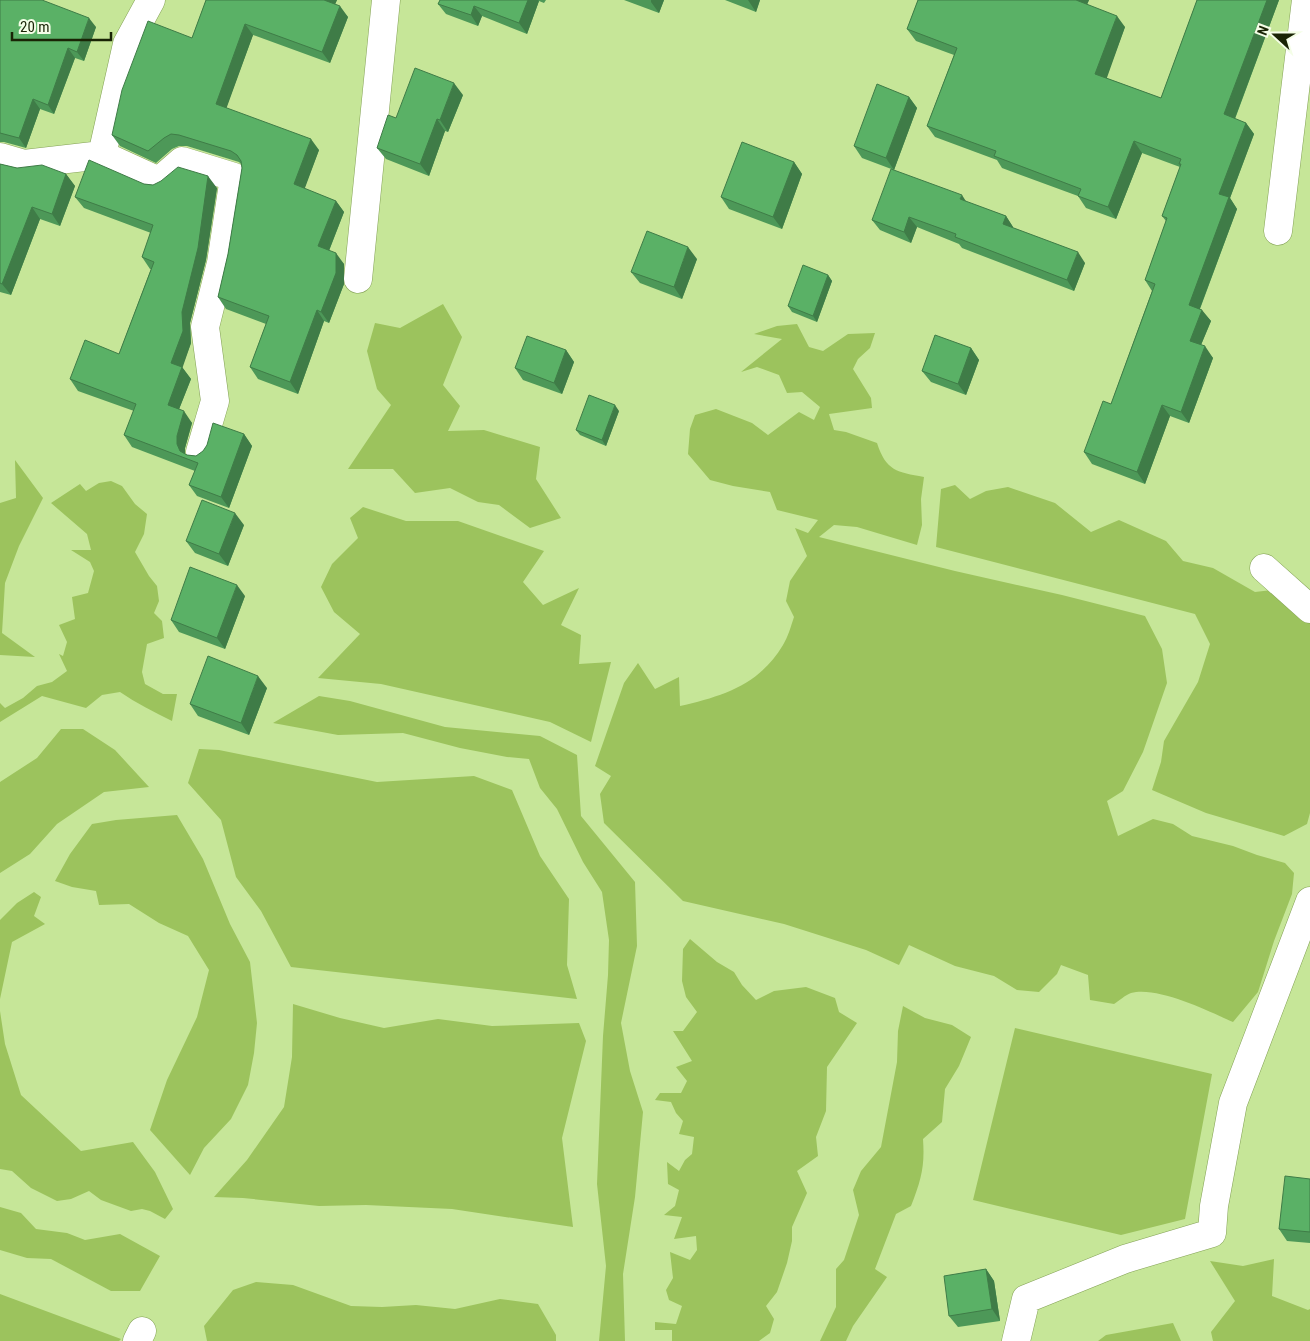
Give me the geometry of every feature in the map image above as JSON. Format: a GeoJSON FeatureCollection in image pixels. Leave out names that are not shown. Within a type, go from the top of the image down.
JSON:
{"type":"FeatureCollection","features":[{"type":"Feature","properties":{"kind":"street"},"geometry":{"type":"LineString","coordinates":[[102,155],[128,44],[151,0]]}},
{"type":"Feature","properties":{"kind":"street"},"geometry":{"type":"LineString","coordinates":[[358,279],[386,0]]}},
{"type":"Feature","properties":{"kind":"street"},"geometry":{"type":"LineString","coordinates":[[1278,231],[1306,0]]}},
{"type":"Feature","properties":{"kind":"street"},"geometry":{"type":"LineString","coordinates":[[0,157],[24,164],[102,155],[159,181],[182,161],[234,177],[221,262],[205,327],[215,401],[200,452]]}},
{"type":"Feature","properties":{"kind":"street"},"geometry":{"type":"LineString","coordinates":[[1264,568],[1310,609]]}},
{"type":"Feature","properties":{"kind":"street"},"geometry":{"type":"LineString","coordinates":[[1016,1341],[1026,1299],[1125,1259],[1212,1233],[1214,1206],[1232,1103],[1310,901]]}},
{"type":"Feature","properties":{"kind":"shaded area"},"geometry":{"type":"Polygon","coordinates":[[[443,304],[462,337],[443,385],[460,406],[448,431],[484,430],[540,447],[536,479],[561,518],[530,528],[499,505],[478,502],[450,488],[415,493],[393,469],[348,469],[391,405],[377,389],[367,351],[375,323],[400,328],[443,304]]]}},
{"type":"Feature","properties":{"kind":"shaded area"},"geometry":{"type":"Polygon","coordinates":[[[797,324],[809,347],[823,351],[848,334],[875,333],[870,348],[858,359],[853,369],[871,398],[872,408],[829,414],[834,430],[846,432],[877,443],[884,459],[894,469],[924,477],[921,499],[922,525],[917,545],[857,527],[834,525],[819,537],[1145,616],[1162,649],[1167,683],[1143,752],[1123,791],[1107,801],[1118,836],[1153,819],[1173,824],[1192,836],[1233,846],[1285,863],[1294,873],[1292,894],[1274,941],[1258,992],[1233,1022],[1197,1006],[1155,993],[1131,993],[1114,1004],[1090,1000],[1088,975],[1061,965],[1057,974],[1039,992],[1017,990],[994,976],[955,966],[909,945],[899,965],[866,950],[784,924],[683,901],[604,823],[600,794],[611,776],[595,766],[624,683],[638,663],[655,689],[679,677],[680,706],[711,698],[739,687],[763,670],[783,645],[788,635],[794,617],[786,601],[790,581],[807,556],[795,528],[808,533],[818,520],[777,510],[770,492],[710,480],[688,454],[690,429],[695,415],[716,409],[752,423],[768,435],[799,412],[814,420],[820,407],[802,392],[787,393],[779,375],[757,367],[741,372],[782,339],[754,334],[777,326],[797,324]]]}},
{"type":"Feature","properties":{"kind":"shaded area"},"geometry":{"type":"Polygon","coordinates":[[[15,460],[43,498],[19,546],[5,583],[2,633],[35,657],[0,655],[0,503],[16,498],[15,460]]]}},
{"type":"Feature","properties":{"kind":"shaded area"},"geometry":{"type":"Polygon","coordinates":[[[111,481],[122,486],[135,504],[147,514],[144,534],[135,552],[157,586],[159,601],[154,613],[162,621],[164,638],[147,644],[142,672],[145,684],[163,694],[177,694],[172,721],[120,692],[102,695],[86,708],[42,696],[0,722],[0,703],[5,708],[23,698],[37,686],[52,682],[67,671],[59,654],[63,656],[67,642],[59,625],[75,619],[72,597],[88,593],[94,571],[90,562],[71,550],[91,550],[87,534],[51,503],[80,484],[86,491],[99,483],[111,481]]]}},
{"type":"Feature","properties":{"kind":"shaded area"},"geometry":{"type":"Polygon","coordinates":[[[955,485],[970,499],[986,491],[1008,487],[1055,503],[1091,532],[1119,520],[1166,541],[1183,561],[1213,568],[1255,592],[1282,589],[1310,600],[1310,813],[1307,824],[1284,836],[1206,813],[1152,790],[1161,762],[1164,741],[1198,682],[1210,644],[1195,614],[936,547],[941,489],[955,485]]]}},
{"type":"Feature","properties":{"kind":"shaded area"},"geometry":{"type":"Polygon","coordinates":[[[363,507],[406,521],[458,521],[544,551],[523,582],[543,605],[579,588],[561,625],[581,635],[579,664],[611,662],[591,742],[550,722],[381,684],[318,678],[360,634],[334,612],[321,587],[332,564],[358,538],[350,518],[363,507]]]}},
{"type":"Feature","properties":{"kind":"shaded area"},"geometry":{"type":"Polygon","coordinates":[[[319,696],[350,701],[445,727],[540,736],[577,755],[581,816],[635,882],[637,946],[621,1023],[630,1071],[643,1112],[635,1197],[623,1274],[625,1341],[599,1341],[606,1266],[597,1184],[609,940],[602,892],[583,862],[557,809],[540,788],[529,759],[460,748],[403,733],[338,735],[273,723],[319,696]]]}},
{"type":"Feature","properties":{"kind":"shaded area"},"geometry":{"type":"Polygon","coordinates":[[[61,729],[83,729],[115,750],[149,787],[104,792],[57,824],[30,854],[0,873],[0,782],[37,758],[61,729]]]}},
{"type":"Feature","properties":{"kind":"shaded area"},"geometry":{"type":"Polygon","coordinates":[[[199,749],[219,750],[377,782],[474,776],[512,790],[540,856],[569,899],[567,965],[577,999],[291,967],[261,911],[236,877],[221,820],[188,783],[199,749]]]}},
{"type":"Feature","properties":{"kind":"shaded area"},"geometry":{"type":"Polygon","coordinates":[[[177,815],[203,859],[230,924],[250,962],[257,1023],[248,1085],[231,1119],[204,1148],[190,1175],[150,1130],[167,1080],[197,1017],[209,970],[188,936],[159,923],[129,904],[99,905],[96,891],[72,887],[55,881],[70,854],[92,824],[177,815]]]}},
{"type":"Feature","properties":{"kind":"shaded area"},"geometry":{"type":"Polygon","coordinates":[[[34,892],[41,897],[34,916],[45,924],[12,942],[0,999],[0,920],[17,903],[34,892]]]}},
{"type":"Feature","properties":{"kind":"shaded area"},"geometry":{"type":"Polygon","coordinates":[[[690,939],[717,962],[734,972],[742,985],[756,1000],[774,991],[806,987],[835,998],[839,1012],[857,1023],[827,1067],[826,1111],[816,1137],[818,1156],[797,1171],[807,1193],[792,1227],[792,1241],[787,1263],[777,1292],[766,1306],[774,1319],[770,1333],[759,1341],[672,1341],[672,1330],[655,1330],[655,1322],[676,1324],[682,1306],[669,1300],[666,1290],[673,1278],[670,1252],[690,1260],[697,1250],[696,1236],[674,1239],[682,1217],[664,1215],[675,1206],[679,1190],[668,1184],[667,1162],[679,1171],[685,1160],[692,1154],[694,1137],[679,1134],[683,1121],[676,1113],[671,1102],[655,1100],[660,1093],[681,1093],[687,1081],[676,1067],[692,1061],[673,1031],[683,1031],[697,1012],[686,997],[682,981],[683,949],[690,939]]]}},
{"type":"Feature","properties":{"kind":"shaded area"},"geometry":{"type":"Polygon","coordinates":[[[293,1004],[340,1018],[384,1028],[438,1019],[492,1026],[579,1023],[586,1041],[562,1138],[573,1227],[452,1209],[366,1205],[319,1206],[214,1197],[247,1160],[284,1107],[292,1057],[293,1004]]]}},
{"type":"Feature","properties":{"kind":"shaded area"},"geometry":{"type":"Polygon","coordinates":[[[903,1006],[925,1018],[952,1025],[971,1037],[959,1066],[945,1089],[942,1122],[923,1139],[921,1173],[911,1206],[896,1214],[875,1269],[887,1277],[853,1326],[846,1341],[820,1341],[836,1307],[836,1269],[844,1260],[859,1215],[853,1190],[861,1171],[881,1147],[897,1062],[898,1031],[903,1006]]]}},
{"type":"Feature","properties":{"kind":"shaded area"},"geometry":{"type":"Polygon","coordinates":[[[0,1011],[5,1044],[21,1095],[81,1151],[133,1142],[155,1172],[173,1209],[165,1219],[150,1211],[142,1209],[131,1211],[101,1200],[89,1191],[71,1199],[57,1201],[31,1188],[12,1171],[0,1169],[0,1011]]]}},
{"type":"Feature","properties":{"kind":"shaded area"},"geometry":{"type":"Polygon","coordinates":[[[1015,1028],[1212,1074],[1185,1219],[1121,1235],[973,1200],[1015,1028]]]}},
{"type":"Feature","properties":{"kind":"shaded area"},"geometry":{"type":"Polygon","coordinates":[[[0,1207],[21,1213],[36,1229],[67,1233],[85,1240],[120,1234],[160,1256],[140,1291],[111,1291],[51,1259],[27,1258],[0,1250],[0,1207]]]}},
{"type":"Feature","properties":{"kind":"shaded area"},"geometry":{"type":"Polygon","coordinates":[[[1274,1259],[1272,1296],[1308,1310],[1310,1309],[1310,1341],[1213,1341],[1211,1332],[1235,1301],[1210,1261],[1243,1266],[1274,1259]]]}},
{"type":"Feature","properties":{"kind":"shaded area"},"geometry":{"type":"Polygon","coordinates":[[[256,1282],[293,1285],[351,1306],[416,1305],[455,1309],[500,1299],[538,1304],[556,1335],[556,1341],[207,1341],[204,1326],[233,1290],[256,1282]]]}},
{"type":"Feature","properties":{"kind":"shaded area"},"geometry":{"type":"Polygon","coordinates":[[[0,1294],[121,1339],[119,1341],[0,1341],[0,1294]]]}},
{"type":"Feature","properties":{"kind":"shaded area"},"geometry":{"type":"Polygon","coordinates":[[[1173,1323],[1181,1341],[1098,1341],[1106,1335],[1173,1323]]]}},
{"type":"Feature","properties":{"kind":"building"},"geometry":{"type":"Polygon","coordinates":[[[0,0],[42,0],[89,18],[77,52],[68,48],[48,105],[33,99],[19,138],[0,133],[0,0]]]}},
{"type":"Feature","properties":{"kind":"building"},"geometry":{"type":"Polygon","coordinates":[[[206,0],[324,0],[340,6],[322,52],[245,24],[216,104],[311,139],[294,184],[336,201],[318,246],[336,253],[336,273],[321,312],[317,310],[290,382],[250,367],[269,316],[218,297],[228,254],[242,168],[241,161],[237,155],[231,151],[179,135],[171,134],[148,151],[112,135],[122,90],[148,21],[192,38],[206,0]]]}},
{"type":"Feature","properties":{"kind":"building"},"geometry":{"type":"Polygon","coordinates":[[[440,0],[528,0],[519,23],[474,6],[471,15],[438,4],[440,0]]]}},
{"type":"Feature","properties":{"kind":"building"},"geometry":{"type":"Polygon","coordinates":[[[918,0],[1076,0],[1117,16],[1095,74],[1161,98],[1197,0],[1267,0],[1224,114],[1246,123],[1219,194],[1229,197],[1189,305],[1202,310],[1190,341],[1205,346],[1181,412],[1162,405],[1137,472],[1084,452],[1103,401],[1111,404],[1155,284],[1145,280],[1167,218],[1162,216],[1181,164],[1179,164],[1181,159],[1134,141],[1108,207],[1078,196],[1081,189],[994,156],[996,151],[927,126],[957,48],[907,29],[918,0]]]}},
{"type":"Feature","properties":{"kind":"building"},"geometry":{"type":"Polygon","coordinates":[[[415,68],[454,83],[440,120],[437,119],[420,164],[377,148],[388,115],[396,118],[415,68]]]}},
{"type":"Feature","properties":{"kind":"building"},"geometry":{"type":"Polygon","coordinates":[[[877,84],[909,97],[886,158],[854,146],[877,84]]]}},
{"type":"Feature","properties":{"kind":"building"},"geometry":{"type":"Polygon","coordinates":[[[742,142],[794,162],[773,217],[721,197],[742,142]]]}},
{"type":"Feature","properties":{"kind":"building"},"geometry":{"type":"Polygon","coordinates":[[[89,160],[144,184],[153,185],[161,181],[178,167],[208,176],[198,248],[182,312],[183,331],[171,363],[182,367],[168,405],[184,411],[177,436],[177,444],[180,451],[187,455],[196,456],[203,451],[207,445],[213,423],[244,434],[221,497],[189,485],[198,463],[124,435],[136,404],[70,379],[85,340],[119,354],[154,262],[142,257],[153,225],[75,197],[89,160]]]}},
{"type":"Feature","properties":{"kind":"building"},"geometry":{"type":"Polygon","coordinates":[[[0,164],[17,168],[42,165],[66,174],[52,214],[32,207],[2,284],[0,283],[0,164]]]}},
{"type":"Feature","properties":{"kind":"building"},"geometry":{"type":"Polygon","coordinates":[[[891,169],[962,195],[960,199],[1006,216],[1003,224],[1078,252],[1067,280],[955,237],[956,234],[909,217],[904,232],[872,220],[891,169]]]}},
{"type":"Feature","properties":{"kind":"building"},"geometry":{"type":"Polygon","coordinates":[[[647,231],[688,247],[674,287],[631,272],[647,231]]]}},
{"type":"Feature","properties":{"kind":"building"},"geometry":{"type":"Polygon","coordinates":[[[803,265],[828,275],[813,316],[788,306],[803,265]]]}},
{"type":"Feature","properties":{"kind":"building"},"geometry":{"type":"Polygon","coordinates":[[[935,335],[971,348],[958,384],[922,371],[935,335]]]}},
{"type":"Feature","properties":{"kind":"building"},"geometry":{"type":"Polygon","coordinates":[[[527,336],[566,350],[554,383],[515,368],[527,336]]]}},
{"type":"Feature","properties":{"kind":"building"},"geometry":{"type":"Polygon","coordinates":[[[589,395],[615,405],[602,440],[576,430],[589,395]]]}},
{"type":"Feature","properties":{"kind":"building"},"geometry":{"type":"Polygon","coordinates":[[[202,500],[235,513],[219,554],[186,541],[202,500]]]}},
{"type":"Feature","properties":{"kind":"building"},"geometry":{"type":"Polygon","coordinates":[[[190,567],[237,585],[217,638],[171,620],[190,567]]]}},
{"type":"Feature","properties":{"kind":"building"},"geometry":{"type":"Polygon","coordinates":[[[208,656],[258,676],[241,723],[190,704],[208,656]]]}},
{"type":"Feature","properties":{"kind":"building"},"geometry":{"type":"Polygon","coordinates":[[[1285,1176],[1310,1179],[1310,1232],[1279,1229],[1285,1176]]]}},
{"type":"Feature","properties":{"kind":"building"},"geometry":{"type":"Polygon","coordinates":[[[986,1269],[992,1309],[949,1316],[944,1276],[986,1269]]]}}]}
